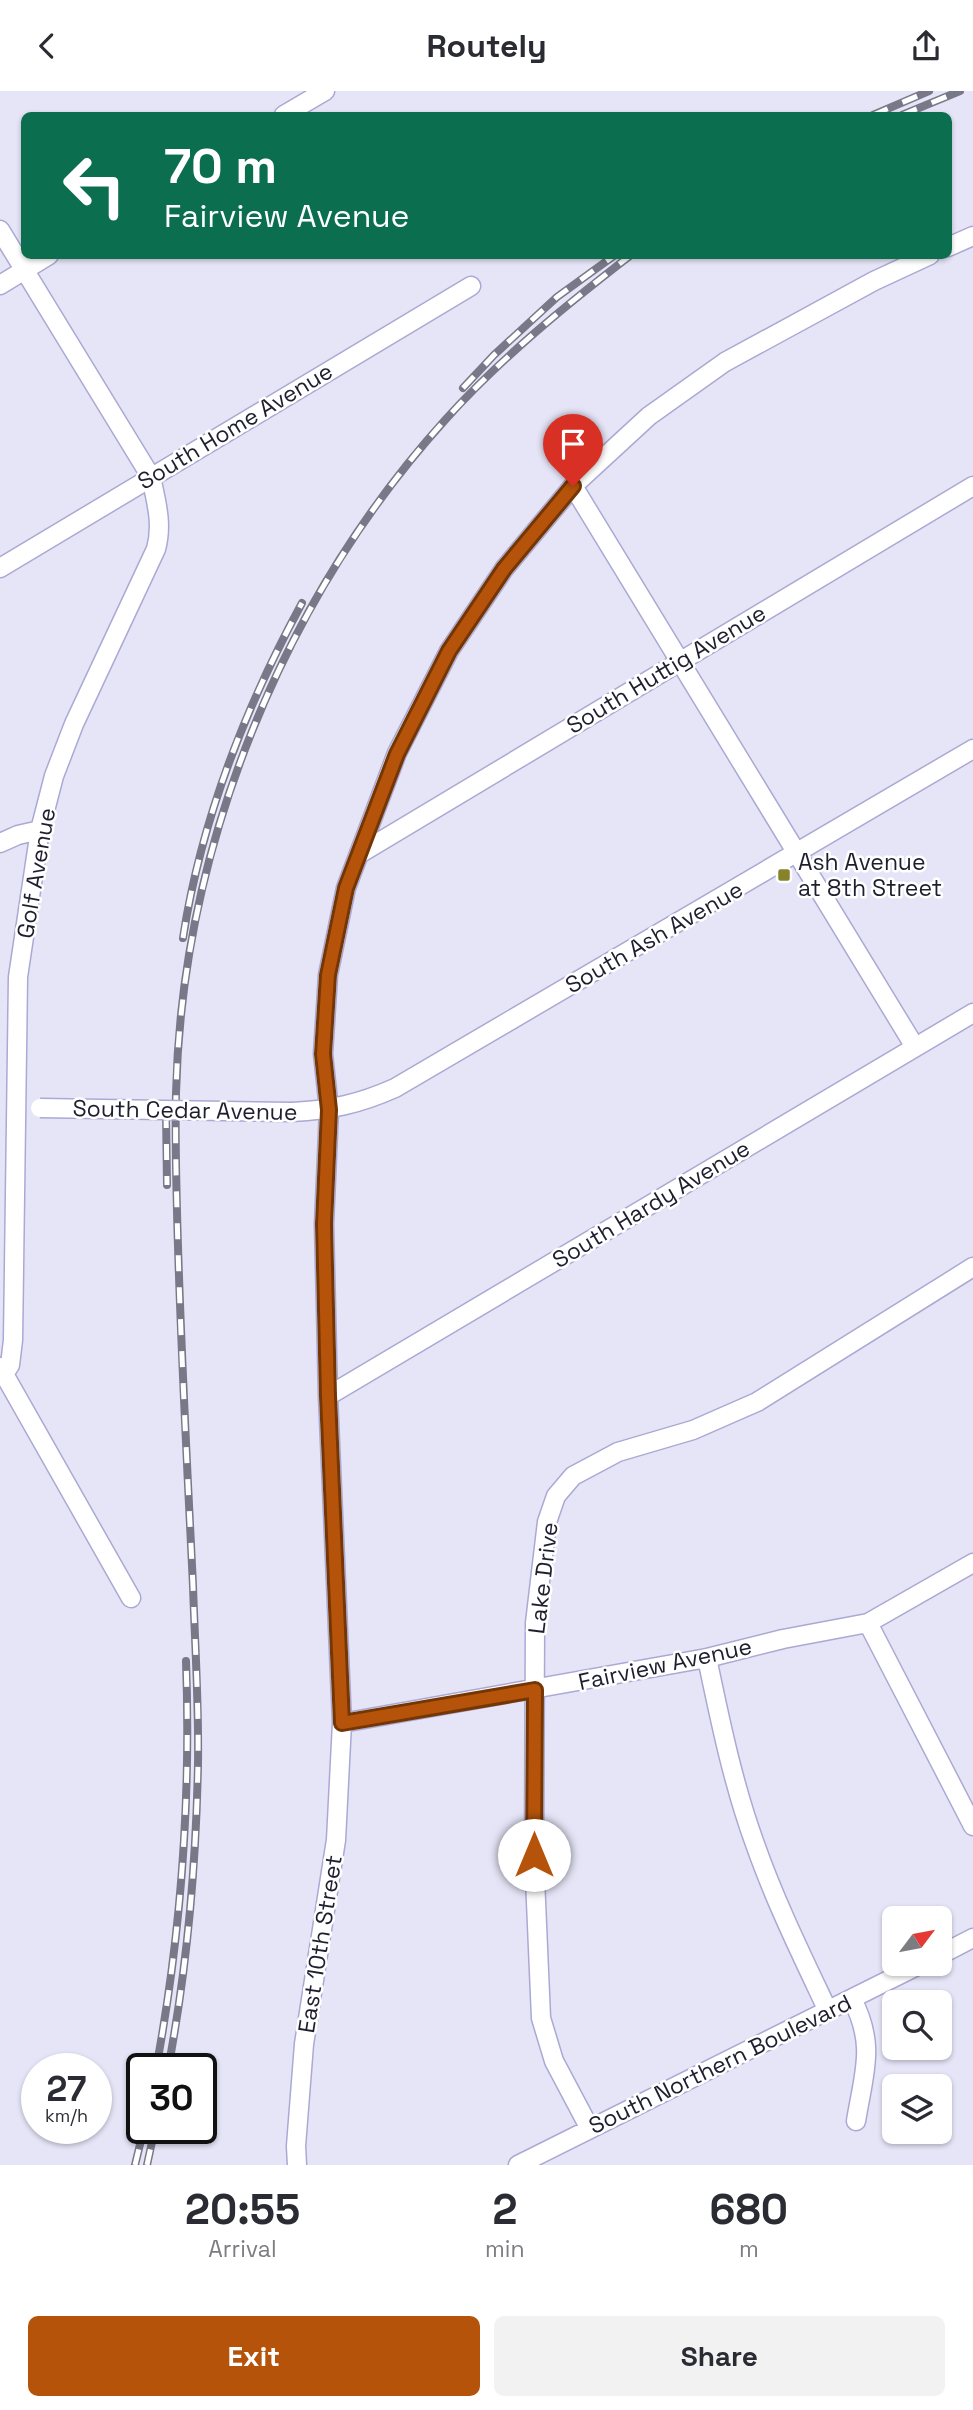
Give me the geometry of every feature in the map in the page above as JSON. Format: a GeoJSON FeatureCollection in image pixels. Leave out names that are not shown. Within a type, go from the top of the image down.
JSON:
{"type":"FeatureCollection","features":[{"type":"Feature","properties":{"kind":"street"},"geometry":{"type":"LineString","coordinates":[[289,112],[325,91]]}},
{"type":"Feature","properties":{"kind":"street","name":"Golf Avenue"},"geometry":{"type":"LineString","coordinates":[[0,230],[150,477],[159,514],[156,549],[74,724],[54,776],[40,830],[18,977],[13,1340],[10,1365],[3,1378]]}},
{"type":"Feature","properties":{"kind":"street"},"geometry":{"type":"LineString","coordinates":[[952,245],[973,236]]}},
{"type":"Feature","properties":{"kind":"street"},"geometry":{"type":"LineString","coordinates":[[0,285],[42,259]]}},
{"type":"Feature","properties":{"kind":"street","name":"South Cedar Avenue"},"geometry":{"type":"LineString","coordinates":[[15,1109],[292,1112],[329,1110],[323,1054],[328,975],[346,888],[397,754],[449,651],[504,569],[573,486],[649,416],[725,362],[874,281],[921,259]]}},
{"type":"Feature","properties":{"kind":"street","name":"South Home Avenue"},"geometry":{"type":"LineString","coordinates":[[0,568],[471,286]]}},
{"type":"Feature","properties":{"kind":"street"},"geometry":{"type":"LineString","coordinates":[[573,486],[915,1047]]}},
{"type":"Feature","properties":{"kind":"street","name":"South Huttig Avenue"},"geometry":{"type":"LineString","coordinates":[[361,853],[973,486]]}},
{"type":"Feature","properties":{"kind":"street","name":"South Ash Avenue"},"geometry":{"type":"LineString","coordinates":[[329,1110],[363,1102],[395,1089],[973,749]]}},
{"type":"Feature","properties":{"kind":"street"},"geometry":{"type":"LineString","coordinates":[[0,843],[40,830]]}},
{"type":"Feature","properties":{"kind":"street","name":"South Hardy Avenue"},"geometry":{"type":"LineString","coordinates":[[328,1396],[973,1013]]}},
{"type":"Feature","properties":{"kind":"street","name":"East 10th Street"},"geometry":{"type":"LineString","coordinates":[[297,2165],[304,2044],[336,1840],[342,1723],[328,1396],[324,1224],[329,1110]]}},
{"type":"Feature","properties":{"kind":"street","name":"Lake Drive"},"geometry":{"type":"LineString","coordinates":[[590,2129],[554,2061],[541,2018],[534,1855],[536,1623],[547,1522],[556,1496],[573,1476],[618,1452],[693,1430],[757,1402],[973,1267]]}},
{"type":"Feature","properties":{"kind":"street"},"geometry":{"type":"LineString","coordinates":[[3,1378],[131,1598]]}},
{"type":"Feature","properties":{"kind":"street","name":"Fairview Avenue"},"geometry":{"type":"LineString","coordinates":[[342,1723],[707,1658],[783,1639],[868,1623],[973,1563]]}},
{"type":"Feature","properties":{"kind":"street"},"geometry":{"type":"LineString","coordinates":[[868,1623],[973,1826]]}},
{"type":"Feature","properties":{"kind":"street"},"geometry":{"type":"LineString","coordinates":[[707,1658],[726,1747],[754,1842],[773,1892],[828,2011]]}},
{"type":"Feature","properties":{"kind":"street"},"geometry":{"type":"LineString","coordinates":[[952,1949],[973,1938]]}},
{"type":"Feature","properties":{"kind":"street","name":"South Northern Boulevard"},"geometry":{"type":"LineString","coordinates":[[518,2165],[897,1976]]}},
{"type":"Feature","properties":{"kind":"street"},"geometry":{"type":"LineString","coordinates":[[852,1999],[863,2020],[868,2050],[856,2121]]}},
{"type":"Feature","properties":{"kind":"railway"},"geometry":{"type":"LineString","coordinates":[[880,112],[929,91]]}},
{"type":"Feature","properties":{"kind":"railway"},"geometry":{"type":"LineString","coordinates":[[909,112],[960,91]]}},
{"type":"Feature","properties":{"kind":"railway"},"geometry":{"type":"LineString","coordinates":[[463,388],[494,355],[557,297],[609,259]]}},
{"type":"Feature","properties":{"kind":"railway"},"geometry":{"type":"LineString","coordinates":[[171,2053],[189,1917],[198,1764],[197,1675],[180,1305],[176,1122],[183,1001],[198,910],[221,820],[252,732],[290,647],[335,566],[388,490],[467,396],[535,333],[626,259]]}},
{"type":"Feature","properties":{"kind":"railway"},"geometry":{"type":"LineString","coordinates":[[183,938],[201,851],[228,766],[262,683],[302,603]]}},
{"type":"Feature","properties":{"kind":"railway"},"geometry":{"type":"LineString","coordinates":[[166,1112],[167,1185]]}},
{"type":"Feature","properties":{"kind":"railway"},"geometry":{"type":"LineString","coordinates":[[159,2053],[172,1968],[182,1866],[187,1763],[186,1661]]}},
{"type":"Feature","properties":{"kind":"railway"},"geometry":{"type":"LineString","coordinates":[[135,2165],[140,2144]]}},
{"type":"Feature","properties":{"kind":"railway"},"geometry":{"type":"LineString","coordinates":[[147,2165],[152,2144]]}},
{"type":"Feature","properties":{"kind":"place","name":"Ash Avenue at 8th Street"},"geometry":{"type":"Point","coordinates":[784,875]}},
{"type":"Feature","properties":{"kind":"route"},"geometry":{"type":"LineString","coordinates":[[534,1855],[535,1690],[342,1723],[328,1396],[324,1224],[329,1110],[323,1054],[328,975],[346,888],[397,754],[449,651],[504,569],[573,486]]}}]}
